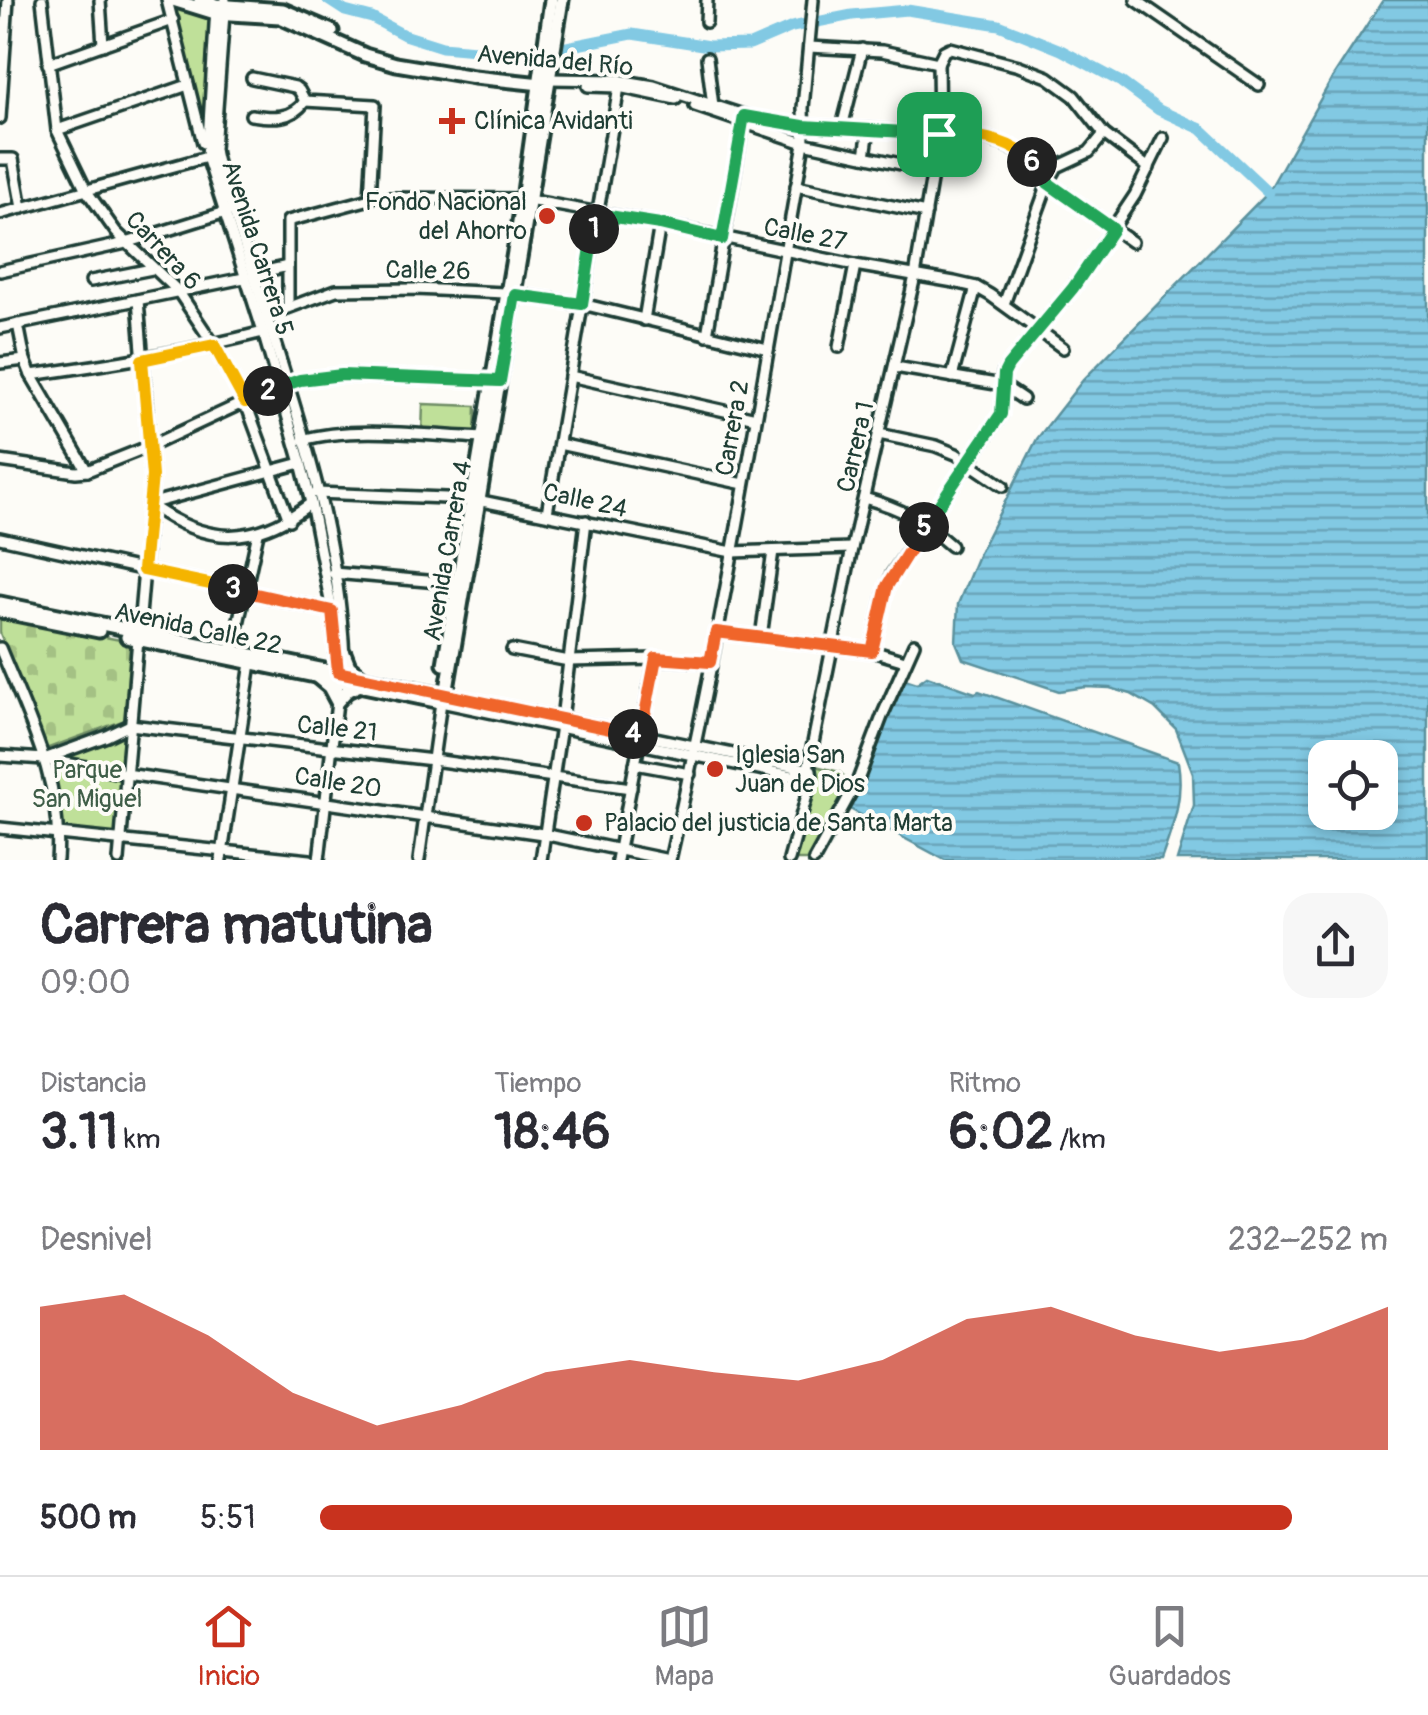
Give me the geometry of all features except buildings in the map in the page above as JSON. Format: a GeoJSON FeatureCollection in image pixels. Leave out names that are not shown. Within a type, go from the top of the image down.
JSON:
{"type":"FeatureCollection","features":[{"type":"Feature","properties":{"kind":"main road","name":"Avenida del Río"},"geometry":{"type":"LineString","coordinates":[[170,0],[282,10],[398,58],[543,81]]}},
{"type":"Feature","properties":{"kind":"main road","name":"Avenida del Río"},"geometry":{"type":"LineString","coordinates":[[200,0],[220,6]]}},
{"type":"Feature","properties":{"kind":"main road","name":"Avenida Carrera 4"},"geometry":{"type":"LineString","coordinates":[[442,697],[527,200],[554,16],[553,0]]}},
{"type":"Feature","properties":{"kind":"main road","name":"Avenida Carrera 4"},"geometry":{"type":"LineString","coordinates":[[476,500],[482,438],[496,381]]}},
{"type":"Feature","properties":{"kind":"main road","name":"Avenida Calle 22"},"geometry":{"type":"LineString","coordinates":[[0,603],[251,663],[318,672]]}},
{"type":"Feature","properties":{"kind":"main road","name":"Avenida Calle 22"},"geometry":{"type":"LineString","coordinates":[[0,611],[232,651],[442,697]]}},
{"type":"Feature","properties":{"kind":"main road"},"geometry":{"type":"LineString","coordinates":[[340,654],[362,682],[337,702],[318,672],[340,654]]}},
{"type":"Feature","properties":{"kind":"street"},"geometry":{"type":"LineString","coordinates":[[0,118],[8,0]]}},
{"type":"Feature","properties":{"kind":"street","name":"Carrera 6"},"geometry":{"type":"LineString","coordinates":[[42,0],[57,130],[86,190],[126,243],[178,292],[214,345],[245,402],[289,520]]}},
{"type":"Feature","properties":{"kind":"street"},"geometry":{"type":"LineString","coordinates":[[100,0],[103,45]]}},
{"type":"Feature","properties":{"kind":"street"},"geometry":{"type":"LineString","coordinates":[[0,214],[207,157],[170,0]]}},
{"type":"Feature","properties":{"kind":"street"},"geometry":{"type":"LineString","coordinates":[[706,22],[707,0]]}},
{"type":"Feature","properties":{"kind":"street","name":"Carrera 2"},"geometry":{"type":"LineString","coordinates":[[670,860],[732,552],[804,143],[813,0]]}},
{"type":"Feature","properties":{"kind":"street"},"geometry":{"type":"LineString","coordinates":[[1136,0],[1259,85]]}},
{"type":"Feature","properties":{"kind":"street","name":"Avenida Carrera 5"},"geometry":{"type":"LineString","coordinates":[[220,6],[207,157],[229,211]]}},
{"type":"Feature","properties":{"kind":"street","name":"Avenida Carrera 5"},"geometry":{"type":"LineString","coordinates":[[220,6],[214,149],[217,168],[262,332],[302,440],[331,572],[341,677],[319,860]]}},
{"type":"Feature","properties":{"kind":"street"},"geometry":{"type":"LineString","coordinates":[[48,64],[173,20]]}},
{"type":"Feature","properties":{"kind":"street"},"geometry":{"type":"LineString","coordinates":[[809,46],[882,50],[938,62],[950,48],[1038,72],[1074,96],[1104,134],[1150,168]]}},
{"type":"Feature","properties":{"kind":"street"},"geometry":{"type":"LineString","coordinates":[[842,127],[862,49]]}},
{"type":"Feature","properties":{"kind":"street"},"geometry":{"type":"LineString","coordinates":[[707,58],[713,106]]}},
{"type":"Feature","properties":{"kind":"street","name":"Carrera 1"},"geometry":{"type":"LineString","coordinates":[[789,860],[813,775],[802,771],[896,367],[926,213],[939,134],[938,62]]}},
{"type":"Feature","properties":{"kind":"street"},"geometry":{"type":"LineString","coordinates":[[252,78],[295,87],[305,101]]}},
{"type":"Feature","properties":{"kind":"street","name":"Avenida del Río"},"geometry":{"type":"LineString","coordinates":[[543,81],[618,80],[654,86],[804,143],[933,171]]}},
{"type":"Feature","properties":{"kind":"street","name":"Avenida del Río"},"geometry":{"type":"LineString","coordinates":[[543,81],[620,87],[744,120],[972,136],[1025,155],[1048,183],[1132,242]]}},
{"type":"Feature","properties":{"kind":"street"},"geometry":{"type":"LineString","coordinates":[[57,130],[188,85]]}},
{"type":"Feature","properties":{"kind":"street"},"geometry":{"type":"LineString","coordinates":[[547,513],[620,87]]}},
{"type":"Feature","properties":{"kind":"street"},"geometry":{"type":"LineString","coordinates":[[288,307],[288,221],[370,199],[374,104],[305,101]]}},
{"type":"Feature","properties":{"kind":"street"},"geometry":{"type":"LineString","coordinates":[[250,115],[284,116],[298,110],[305,101]]}},
{"type":"Feature","properties":{"kind":"street"},"geometry":{"type":"LineString","coordinates":[[707,335],[744,120]]}},
{"type":"Feature","properties":{"kind":"street"},"geometry":{"type":"LineString","coordinates":[[865,156],[869,130]]}},
{"type":"Feature","properties":{"kind":"street"},"geometry":{"type":"LineString","coordinates":[[1004,304],[1048,183],[1057,168],[1089,152],[1104,134]]}},
{"type":"Feature","properties":{"kind":"street"},"geometry":{"type":"LineString","coordinates":[[872,651],[887,586],[1001,414],[1002,385],[1008,366],[1073,288],[1150,168],[1163,138]]}},
{"type":"Feature","properties":{"kind":"street"},"geometry":{"type":"LineString","coordinates":[[0,159],[13,159],[22,208]]}},
{"type":"Feature","properties":{"kind":"street"},"geometry":{"type":"LineString","coordinates":[[796,186],[926,213]]}},
{"type":"Feature","properties":{"kind":"street","name":"Calle 27"},"geometry":{"type":"LineString","coordinates":[[384,198],[527,200],[976,287],[1063,348]]}},
{"type":"Feature","properties":{"kind":"street"},"geometry":{"type":"LineString","coordinates":[[0,271],[126,243],[229,211]]}},
{"type":"Feature","properties":{"kind":"street"},"geometry":{"type":"LineString","coordinates":[[644,320],[660,224]]}},
{"type":"Feature","properties":{"kind":"street"},"geometry":{"type":"LineString","coordinates":[[840,348],[855,265]]}},
{"type":"Feature","properties":{"kind":"street"},"geometry":{"type":"LineString","coordinates":[[0,328],[288,266]]}},
{"type":"Feature","properties":{"kind":"street"},"geometry":{"type":"LineString","coordinates":[[91,281],[152,269]]}},
{"type":"Feature","properties":{"kind":"street","name":"Avenida Carrera 5"},"geometry":{"type":"LineString","coordinates":[[249,276],[266,316],[301,462],[313,496]]}},
{"type":"Feature","properties":{"kind":"street"},"geometry":{"type":"LineString","coordinates":[[952,378],[976,287]]}},
{"type":"Feature","properties":{"kind":"street","name":"Calle 26"},"geometry":{"type":"LineString","coordinates":[[266,316],[336,290],[510,294],[582,304],[768,349]]}},
{"type":"Feature","properties":{"kind":"street"},"geometry":{"type":"LineString","coordinates":[[118,860],[152,476],[138,300]]}},
{"type":"Feature","properties":{"kind":"street"},"geometry":{"type":"LineString","coordinates":[[18,324],[31,375],[86,471]]}},
{"type":"Feature","properties":{"kind":"street"},"geometry":{"type":"LineString","coordinates":[[31,375],[142,360],[262,332]]}},
{"type":"Feature","properties":{"kind":"street"},"geometry":{"type":"LineString","coordinates":[[0,362],[25,360]]}},
{"type":"Feature","properties":{"kind":"street"},"geometry":{"type":"LineString","coordinates":[[896,367],[1002,385],[1023,399]]}},
{"type":"Feature","properties":{"kind":"street"},"geometry":{"type":"LineString","coordinates":[[570,376],[756,418]]}},
{"type":"Feature","properties":{"kind":"street"},"geometry":{"type":"LineString","coordinates":[[0,462],[86,471],[282,385],[316,377],[496,381]]}},
{"type":"Feature","properties":{"kind":"street"},"geometry":{"type":"LineString","coordinates":[[302,440],[351,432],[482,438]]}},
{"type":"Feature","properties":{"kind":"street"},"geometry":{"type":"LineString","coordinates":[[878,434],[936,446],[968,460],[1003,486]]}},
{"type":"Feature","properties":{"kind":"street"},"geometry":{"type":"LineString","coordinates":[[558,444],[744,484]]}},
{"type":"Feature","properties":{"kind":"street"},"geometry":{"type":"LineString","coordinates":[[149,504],[301,462]]}},
{"type":"Feature","properties":{"kind":"street"},"geometry":{"type":"LineString","coordinates":[[149,504],[173,521],[200,532],[229,536],[258,532],[289,520],[313,496]]}},
{"type":"Feature","properties":{"kind":"street","name":"Calle 24"},"geometry":{"type":"LineString","coordinates":[[313,496],[476,500],[732,552],[852,548]]}},
{"type":"Feature","properties":{"kind":"street"},"geometry":{"type":"LineString","coordinates":[[864,498],[896,508],[926,524],[951,546]]}},
{"type":"Feature","properties":{"kind":"street"},"geometry":{"type":"LineString","coordinates":[[541,860],[586,522]]}},
{"type":"Feature","properties":{"kind":"street"},"geometry":{"type":"LineString","coordinates":[[232,651],[258,532]]}},
{"type":"Feature","properties":{"kind":"street"},"geometry":{"type":"LineString","coordinates":[[0,538],[332,611]]}},
{"type":"Feature","properties":{"kind":"street"},"geometry":{"type":"LineString","coordinates":[[761,637],[773,550]]}},
{"type":"Feature","properties":{"kind":"street"},"geometry":{"type":"LineString","coordinates":[[331,572],[461,584]]}},
{"type":"Feature","properties":{"kind":"street","name":"Avenida Carrera 5"},"geometry":{"type":"LineString","coordinates":[[331,572],[332,611],[340,654]]}},
{"type":"Feature","properties":{"kind":"street"},"geometry":{"type":"LineString","coordinates":[[716,632],[872,651],[905,661]]}},
{"type":"Feature","properties":{"kind":"street"},"geometry":{"type":"LineString","coordinates":[[814,860],[858,780],[914,644]]}},
{"type":"Feature","properties":{"kind":"street"},"geometry":{"type":"LineString","coordinates":[[0,648],[50,772],[59,834],[57,860]]}},
{"type":"Feature","properties":{"kind":"street"},"geometry":{"type":"LineString","coordinates":[[512,650],[569,661],[656,658],[710,662]]}},
{"type":"Feature","properties":{"kind":"street"},"geometry":{"type":"LineString","coordinates":[[617,860],[656,658]]}},
{"type":"Feature","properties":{"kind":"street"},"geometry":{"type":"LineString","coordinates":[[222,855],[251,663]]}},
{"type":"Feature","properties":{"kind":"street"},"geometry":{"type":"LineString","coordinates":[[419,860],[442,697]]}},
{"type":"Feature","properties":{"kind":"street","name":"Avenida Calle 22"},"geometry":{"type":"LineString","coordinates":[[442,697],[802,771]]}},
{"type":"Feature","properties":{"kind":"street","name":"Calle 21"},"geometry":{"type":"LineString","coordinates":[[44,759],[130,725],[433,760],[631,788]]}},
{"type":"Feature","properties":{"kind":"street","name":"Calle 20"},"geometry":{"type":"LineString","coordinates":[[0,756],[44,759],[543,834],[670,860]]}},
{"type":"Feature","properties":{"kind":"street"},"geometry":{"type":"LineString","coordinates":[[636,764],[690,774]]}},
{"type":"Feature","properties":{"kind":"street"},"geometry":{"type":"LineString","coordinates":[[0,828],[222,855],[310,860]]}},
{"type":"Feature","properties":{"kind":"green space"},"geometry":{"type":"Polygon","coordinates":[[[171,2],[214,16],[204,133],[171,2]]]}},
{"type":"Feature","properties":{"kind":"green space"},"geometry":{"type":"Polygon","coordinates":[[[423,404],[476,406],[475,434],[422,433],[423,404]]]}},
{"type":"Feature","properties":{"kind":"green space"},"geometry":{"type":"Polygon","coordinates":[[[0,616],[130,642],[125,720],[46,749],[0,633],[0,616]]]}},
{"type":"Feature","properties":{"kind":"green space","name":"Parque San Miguel"},"geometry":{"type":"Polygon","coordinates":[[[123,733],[116,835],[60,829],[50,759],[123,733]]]}},
{"type":"Feature","properties":{"kind":"green space"},"geometry":{"type":"Polygon","coordinates":[[[812,765],[839,772],[845,777],[846,793],[817,860],[793,860],[817,785],[812,765]]]}},
{"type":"Feature","properties":{"kind":"water"},"geometry":{"type":"Polygon","coordinates":[[[1383,0],[1428,0],[1428,860],[1177,860],[1194,805],[1193,773],[1176,729],[1155,708],[1131,694],[1110,688],[1059,691],[963,659],[956,642],[958,604],[979,553],[1037,439],[1083,380],[1268,192],[1333,77],[1383,0]]]}},
{"type":"Feature","properties":{"kind":"water"},"geometry":{"type":"Polygon","coordinates":[[[927,676],[1178,762],[1178,800],[1161,860],[945,860],[848,808],[905,679],[917,683],[927,676]]]}},
{"type":"Feature","properties":{"kind":"waterway"},"geometry":{"type":"LineString","coordinates":[[328,0],[345,11],[442,47],[520,54],[632,34],[709,46],[750,45],[792,27],[852,15],[907,10],[999,25],[1061,50],[1121,82],[1159,110],[1201,129],[1268,192]]}},
{"type":"Feature","properties":{"kind":"place","name":"Clínica Avidanti"},"geometry":{"type":"Point","coordinates":[452,121]}},
{"type":"Feature","properties":{"kind":"place","name":"Fondo Nacional del Ahorro"},"geometry":{"type":"Point","coordinates":[547,216]}},
{"type":"Feature","properties":{"kind":"place","name":"Iglesia San Juan de Dios"},"geometry":{"type":"Point","coordinates":[715,769]}},
{"type":"Feature","properties":{"kind":"place","name":"Palacio del justicia de Santa Marta"},"geometry":{"type":"Point","coordinates":[584,823]}},
{"type":"Feature","properties":{"kind":"route"},"geometry":{"type":"LineString","coordinates":[[744,116],[803,126],[939,134],[972,136],[1014,148],[1025,155],[1048,183],[1113,229],[1073,288],[1008,366],[1001,414],[892,574],[872,651],[716,632],[710,662],[656,658],[641,735],[338,672],[332,611],[143,570],[152,476],[142,360],[214,345],[245,402],[286,383],[316,377],[500,381],[515,295],[582,304],[596,214],[722,239],[744,116]]}}]}
